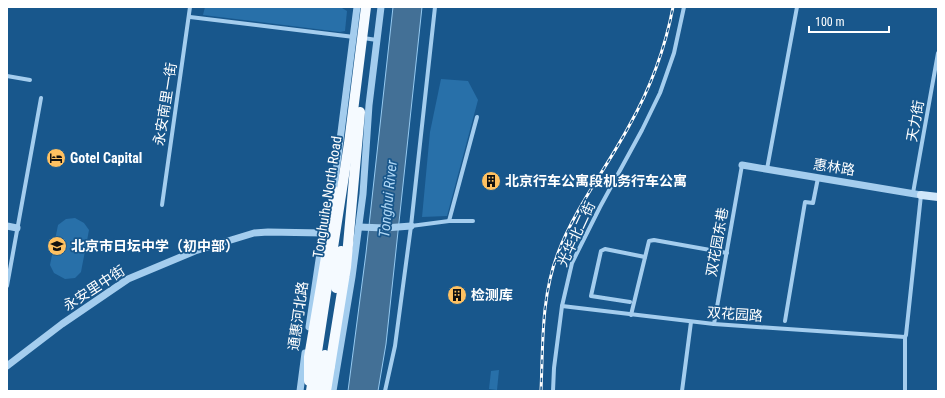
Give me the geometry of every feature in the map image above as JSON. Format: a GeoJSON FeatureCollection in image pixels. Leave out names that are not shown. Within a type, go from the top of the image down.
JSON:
{"type":"FeatureCollection","features":[{"type":"Feature","properties":{"kind":"highway","name":"Tonghuihe North Road"},"geometry":{"type":"LineString","coordinates":[[310,391],[350,142],[366,7]]}},
{"type":"Feature","properties":{"kind":"highway","name":"Tonghuihe North Road"},"geometry":{"type":"LineString","coordinates":[[326,391],[346,267],[357,139],[372,7]]}},
{"type":"Feature","properties":{"kind":"highway"},"geometry":{"type":"LineString","coordinates":[[320,391],[357,139]]}},
{"type":"Feature","properties":{"kind":"highway"},"geometry":{"type":"LineString","coordinates":[[310,391],[309,356],[332,222],[334,191]]}},
{"type":"Feature","properties":{"kind":"main road"},"geometry":{"type":"LineString","coordinates":[[917,194],[938,198]]}},
{"type":"Feature","properties":{"kind":"street","name":"永安南里一街"},"geometry":{"type":"LineString","coordinates":[[162,205],[190,17],[190,7]]}},
{"type":"Feature","properties":{"kind":"street","name":"通惠河北路"},"geometry":{"type":"LineString","coordinates":[[300,391],[323,233],[334,191],[357,7]]}},
{"type":"Feature","properties":{"kind":"street"},"geometry":{"type":"LineString","coordinates":[[333,391],[359,227],[363,194],[369,105],[381,7]]}},
{"type":"Feature","properties":{"kind":"street"},"geometry":{"type":"LineString","coordinates":[[385,391],[395,346],[411,226],[435,7]]}},
{"type":"Feature","properties":{"kind":"street","name":"光华北二街"},"geometry":{"type":"LineString","coordinates":[[553,391],[554,368],[562,306],[572,263],[660,93],[674,53],[684,7]]}},
{"type":"Feature","properties":{"kind":"street"},"geometry":{"type":"LineString","coordinates":[[767,169],[798,7]]}},
{"type":"Feature","properties":{"kind":"street"},"geometry":{"type":"LineString","coordinates":[[190,17],[377,40]]}},
{"type":"Feature","properties":{"kind":"street","name":"天力街"},"geometry":{"type":"LineString","coordinates":[[905,391],[905,336],[917,194],[938,53]]}},
{"type":"Feature","properties":{"kind":"street"},"geometry":{"type":"LineString","coordinates":[[7,76],[30,80]]}},
{"type":"Feature","properties":{"kind":"street"},"geometry":{"type":"LineString","coordinates":[[7,286],[41,98]]}},
{"type":"Feature","properties":{"kind":"street"},"geometry":{"type":"LineString","coordinates":[[449,221],[477,117]]}},
{"type":"Feature","properties":{"kind":"street","name":"惠林路"},"geometry":{"type":"LineString","coordinates":[[742,164],[917,194]]}},
{"type":"Feature","properties":{"kind":"street","name":"双花园东巷"},"geometry":{"type":"LineString","coordinates":[[714,324],[742,164]]}},
{"type":"Feature","properties":{"kind":"street"},"geometry":{"type":"LineString","coordinates":[[784,321],[805,202],[813,203],[818,178]]}},
{"type":"Feature","properties":{"kind":"street"},"geometry":{"type":"LineString","coordinates":[[334,191],[363,194]]}},
{"type":"Feature","properties":{"kind":"street"},"geometry":{"type":"LineString","coordinates":[[359,227],[385,228],[449,221],[473,221]]}},
{"type":"Feature","properties":{"kind":"street"},"geometry":{"type":"LineString","coordinates":[[7,226],[17,228]]}},
{"type":"Feature","properties":{"kind":"street","name":"永安里中街"},"geometry":{"type":"LineString","coordinates":[[7,366],[62,324],[128,279],[195,251],[254,233],[323,233]]}},
{"type":"Feature","properties":{"kind":"street"},"geometry":{"type":"LineString","coordinates":[[631,315],[649,241],[654,240],[727,253]]}},
{"type":"Feature","properties":{"kind":"street"},"geometry":{"type":"LineString","coordinates":[[630,302],[591,296],[601,251],[605,249],[645,258]]}},
{"type":"Feature","properties":{"kind":"street","name":"双花园路"},"geometry":{"type":"LineString","coordinates":[[562,306],[691,322],[905,336]]}},
{"type":"Feature","properties":{"kind":"street"},"geometry":{"type":"LineString","coordinates":[[682,391],[691,322]]}},
{"type":"Feature","properties":{"kind":"shaded area"},"geometry":{"type":"Polygon","coordinates":[[[205,7],[342,8],[347,11],[345,31],[340,32],[203,15],[205,7]]]}},
{"type":"Feature","properties":{"kind":"shaded area"},"geometry":{"type":"Polygon","coordinates":[[[441,79],[468,81],[478,100],[447,216],[422,217],[430,132],[441,79]]]}},
{"type":"Feature","properties":{"kind":"shaded area"},"geometry":{"type":"Polygon","coordinates":[[[75,218],[84,223],[89,230],[81,272],[75,278],[65,279],[54,273],[50,265],[58,225],[66,219],[75,218]]]}},
{"type":"Feature","properties":{"kind":"shaded area"},"geometry":{"type":"Polygon","coordinates":[[[499,370],[497,390],[489,389],[491,371],[499,370]]]}},
{"type":"Feature","properties":{"kind":"water","name":"Tonghui River"},"geometry":{"type":"Polygon","coordinates":[[[393,7],[422,7],[386,344],[378,391],[348,391],[366,253],[393,7]]]}},
{"type":"Feature","properties":{"kind":"railway"},"geometry":{"type":"LineString","coordinates":[[541,391],[544,321],[548,286],[552,269],[573,220],[620,142],[644,98],[666,38],[673,7]]}},
{"type":"Feature","properties":{"kind":"place","name":"Gotel Capital"},"geometry":{"type":"Point","coordinates":[56,158]}},
{"type":"Feature","properties":{"kind":"place","name":"北京行车公寓段机务行车公寓"},"geometry":{"type":"Point","coordinates":[491,181]}},
{"type":"Feature","properties":{"kind":"place","name":"北京市日坛中学（初中部）"},"geometry":{"type":"Point","coordinates":[57,246]}},
{"type":"Feature","properties":{"kind":"place","name":"检测库"},"geometry":{"type":"Point","coordinates":[457,295]}}]}
